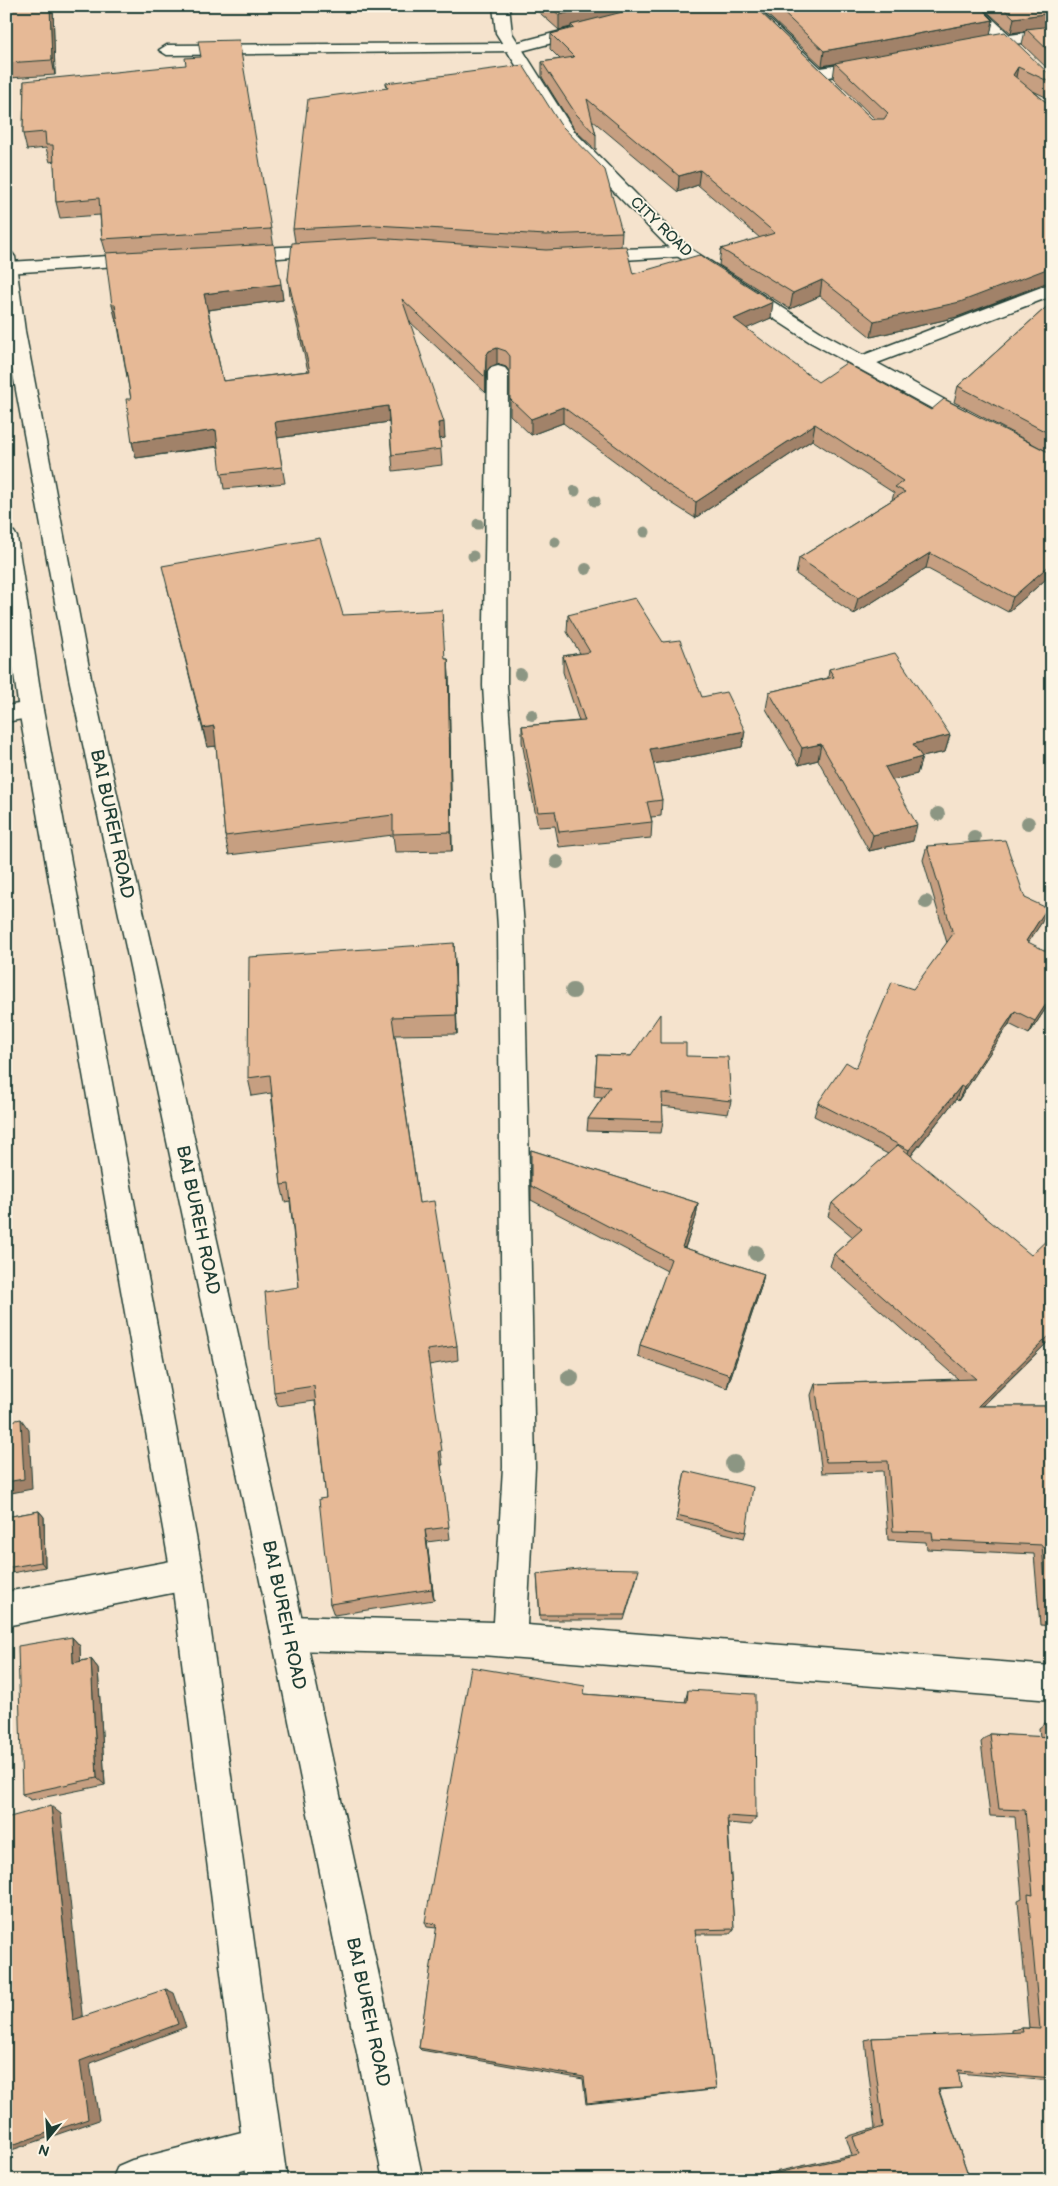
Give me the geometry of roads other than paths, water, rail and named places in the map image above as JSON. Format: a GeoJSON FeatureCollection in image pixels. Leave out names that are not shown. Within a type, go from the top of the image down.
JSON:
{"type":"FeatureCollection","features":[{"type":"Feature","properties":{"kind":"main road","name":"CITY ROAD"},"geometry":{"type":"LineString","coordinates":[[501,6],[504,33],[567,134],[684,252],[817,338],[990,432]]}},
{"type":"Feature","properties":{"kind":"main road"},"geometry":{"type":"LineString","coordinates":[[746,6],[831,88]]}},
{"type":"Feature","properties":{"kind":"main road"},"geometry":{"type":"LineString","coordinates":[[970,6],[1019,53]]}},
{"type":"Feature","properties":{"kind":"main road"},"geometry":{"type":"LineString","coordinates":[[166,50],[514,48],[607,25]]}},
{"type":"Feature","properties":{"kind":"main road"},"geometry":{"type":"LineString","coordinates":[[987,44],[1052,34]]}},
{"type":"Feature","properties":{"kind":"main road"},"geometry":{"type":"LineString","coordinates":[[817,74],[883,62]]}},
{"type":"Feature","properties":{"kind":"main road"},"geometry":{"type":"LineString","coordinates":[[217,256],[346,249]]}},
{"type":"Feature","properties":{"kind":"main road"},"geometry":{"type":"LineString","coordinates":[[576,256],[684,252]]}},
{"type":"Feature","properties":{"kind":"main road"},"geometry":{"type":"LineString","coordinates":[[8,262],[158,259]]}},
{"type":"Feature","properties":{"kind":"main road","name":"BAI BUREH ROAD"},"geometry":{"type":"LineString","coordinates":[[8,262],[15,331],[80,678],[288,1633],[403,2180]]}},
{"type":"Feature","properties":{"kind":"main road"},"geometry":{"type":"LineString","coordinates":[[860,363],[1052,289]]}},
{"type":"Feature","properties":{"kind":"main road"},"geometry":{"type":"LineString","coordinates":[[498,372],[495,686],[511,928],[519,1467],[509,1640]]}},
{"type":"Feature","properties":{"kind":"main road"},"geometry":{"type":"LineString","coordinates":[[6,537],[19,712],[187,1574],[264,2164],[132,2180]]}},
{"type":"Feature","properties":{"kind":"main road"},"geometry":{"type":"LineString","coordinates":[[6,1609],[187,1574]]}},
{"type":"Feature","properties":{"kind":"main road"},"geometry":{"type":"LineString","coordinates":[[288,1633],[509,1640],[1052,1683]]}}]}
